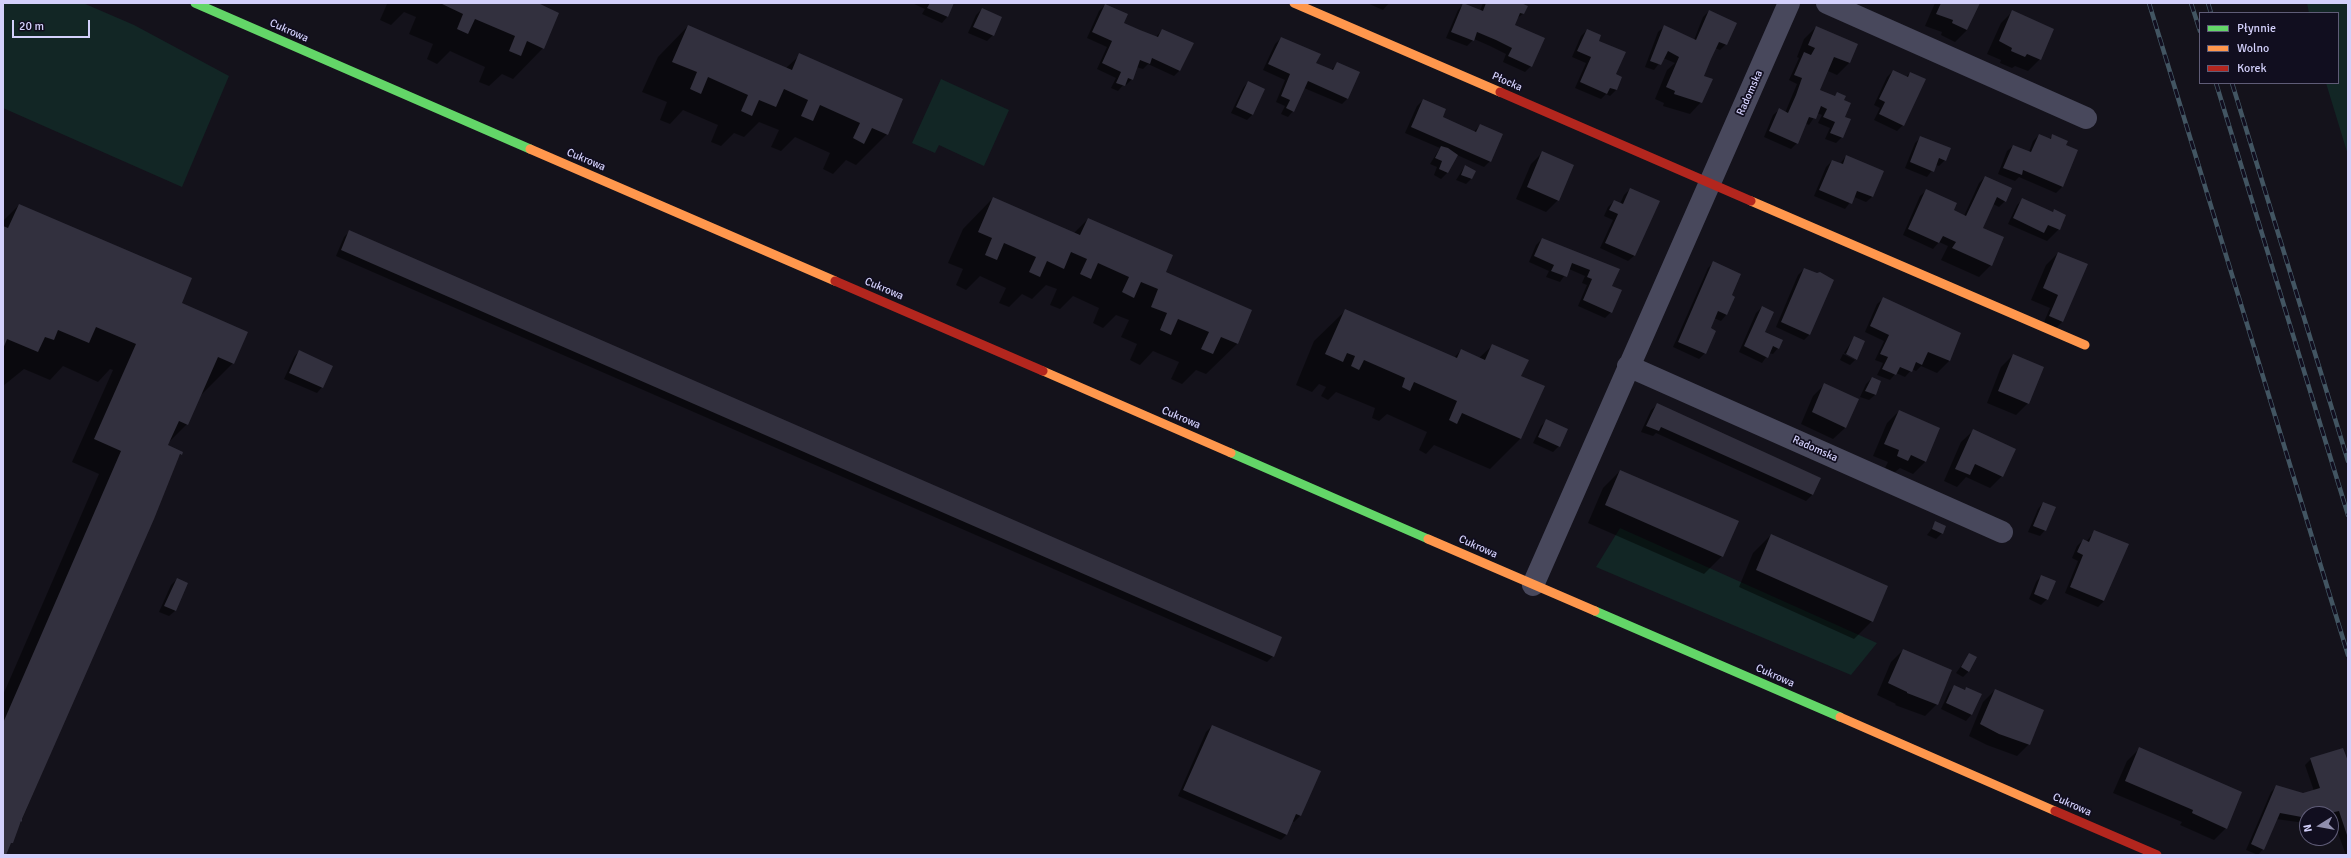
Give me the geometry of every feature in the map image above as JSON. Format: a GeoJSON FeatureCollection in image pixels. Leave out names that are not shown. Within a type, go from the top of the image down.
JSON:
{"type":"FeatureCollection","features":[{"type":"Feature","properties":{"kind":"street","name":"Cukrowa"},"geometry":{"type":"LineString","coordinates":[[195,3],[2157,855]]}},
{"type":"Feature","properties":{"kind":"street","name":"Płocka"},"geometry":{"type":"LineString","coordinates":[[1294,3],[1710,184]]}},
{"type":"Feature","properties":{"kind":"street","name":"Radomska"},"geometry":{"type":"LineString","coordinates":[[1533,585],[1628,366],[1789,3]]}},
{"type":"Feature","properties":{"kind":"street"},"geometry":{"type":"LineString","coordinates":[[1827,3],[2086,118]]}},
{"type":"Feature","properties":{"kind":"street"},"geometry":{"type":"LineString","coordinates":[[1710,184],[2085,345]]}},
{"type":"Feature","properties":{"kind":"street","name":"Radomska"},"geometry":{"type":"LineString","coordinates":[[1628,366],[2002,532]]}},
{"type":"Feature","properties":{"kind":"green space"},"geometry":{"type":"Polygon","coordinates":[[[3,3],[83,3],[134,25],[229,76],[182,187],[3,108],[3,3]]]}},
{"type":"Feature","properties":{"kind":"green space"},"geometry":{"type":"Polygon","coordinates":[[[2307,3],[2348,3],[2348,155],[2326,84],[2339,84],[2339,12],[2309,12],[2307,3]]]}},
{"type":"Feature","properties":{"kind":"green space"},"geometry":{"type":"Polygon","coordinates":[[[941,79],[1009,110],[984,166],[939,145],[935,153],[912,143],[941,79]]]}},
{"type":"Feature","properties":{"kind":"green space"},"geometry":{"type":"Polygon","coordinates":[[[1620,528],[1877,643],[1851,675],[1596,567],[1620,528]]]}},
{"type":"Feature","properties":{"kind":"building"},"geometry":{"type":"Polygon","coordinates":[[[440,3],[538,3],[559,13],[544,49],[527,41],[521,56],[509,51],[515,36],[475,19],[468,34],[457,29],[463,14],[440,3]]]}},
{"type":"Feature","properties":{"kind":"building"},"geometry":{"type":"Polygon","coordinates":[[[930,3],[954,3],[948,17],[927,8],[930,3]]]}},
{"type":"Feature","properties":{"kind":"building"},"geometry":{"type":"Polygon","coordinates":[[[1463,3],[1483,11],[1486,3],[1521,3],[1528,6],[1524,14],[1520,13],[1515,25],[1545,38],[1532,67],[1508,56],[1512,48],[1496,40],[1477,32],[1474,41],[1451,32],[1463,3]]]}},
{"type":"Feature","properties":{"kind":"building"},"geometry":{"type":"Polygon","coordinates":[[[1941,3],[1980,3],[1967,30],[1952,23],[1953,20],[1936,14],[1941,3]]]}},
{"type":"Feature","properties":{"kind":"building"},"geometry":{"type":"Polygon","coordinates":[[[1105,4],[1128,14],[1124,23],[1158,37],[1162,29],[1194,43],[1180,71],[1152,58],[1150,64],[1140,60],[1133,80],[1128,78],[1125,86],[1116,83],[1121,72],[1102,63],[1112,41],[1092,32],[1105,4]]]}},
{"type":"Feature","properties":{"kind":"building"},"geometry":{"type":"Polygon","coordinates":[[[982,8],[1002,17],[994,36],[973,27],[982,8]]]}},
{"type":"Feature","properties":{"kind":"building"},"geometry":{"type":"Polygon","coordinates":[[[1709,10],[1737,23],[1727,45],[1719,42],[1711,59],[1704,76],[1713,79],[1702,103],[1674,94],[1675,91],[1666,87],[1679,57],[1668,51],[1661,65],[1650,61],[1664,25],[1696,40],[1709,10]]]}},
{"type":"Feature","properties":{"kind":"building"},"geometry":{"type":"Polygon","coordinates":[[[2012,10],[2054,29],[2041,60],[2027,54],[2025,57],[2011,51],[2012,48],[1999,41],[2012,10]]]}},
{"type":"Feature","properties":{"kind":"building"},"geometry":{"type":"Polygon","coordinates":[[[688,25],[792,70],[799,53],[903,99],[888,135],[872,128],[864,144],[853,138],[860,123],[820,105],[813,121],[801,116],[808,100],[784,89],[776,107],[759,100],[752,116],[741,111],[748,95],[708,77],[701,94],[690,89],[697,72],[672,62],[688,25]]]}},
{"type":"Feature","properties":{"kind":"building"},"geometry":{"type":"Polygon","coordinates":[[[1816,26],[1858,44],[1850,63],[1834,57],[1820,90],[1835,96],[1837,92],[1846,96],[1844,100],[1851,103],[1845,117],[1851,119],[1843,138],[1830,133],[1835,122],[1823,117],[1827,109],[1821,106],[1816,119],[1809,117],[1798,144],[1769,131],[1779,108],[1788,113],[1802,78],[1794,75],[1804,52],[1811,55],[1815,48],[1808,45],[1816,26]]]}},
{"type":"Feature","properties":{"kind":"building"},"geometry":{"type":"Polygon","coordinates":[[[1587,29],[1601,35],[1599,41],[1626,52],[1616,74],[1622,77],[1617,90],[1610,88],[1607,94],[1580,82],[1591,57],[1577,51],[1587,29]]]}},
{"type":"Feature","properties":{"kind":"building"},"geometry":{"type":"Polygon","coordinates":[[[1281,37],[1321,54],[1316,63],[1333,70],[1337,62],[1360,72],[1348,99],[1308,81],[1294,112],[1286,108],[1290,100],[1281,96],[1290,74],[1268,64],[1281,37]]]}},
{"type":"Feature","properties":{"kind":"building"},"geometry":{"type":"Polygon","coordinates":[[[1893,70],[1908,77],[1910,72],[1926,79],[1904,126],[1879,114],[1885,102],[1879,99],[1893,70]]]}},
{"type":"Feature","properties":{"kind":"building"},"geometry":{"type":"Polygon","coordinates":[[[1248,81],[1265,89],[1253,115],[1236,107],[1248,81]]]}},
{"type":"Feature","properties":{"kind":"building"},"geometry":{"type":"Polygon","coordinates":[[[1423,99],[1446,109],[1443,117],[1476,132],[1480,124],[1503,134],[1491,162],[1411,127],[1423,99]]]}},
{"type":"Feature","properties":{"kind":"building"},"geometry":{"type":"Polygon","coordinates":[[[2039,134],[2051,139],[2052,134],[2068,141],[2066,145],[2078,150],[2063,187],[2023,170],[2022,175],[2003,168],[2013,145],[2031,152],[2039,134]]]}},
{"type":"Feature","properties":{"kind":"building"},"geometry":{"type":"Polygon","coordinates":[[[1920,136],[1951,148],[1946,161],[1939,158],[1934,172],[1910,162],[1920,136]]]}},
{"type":"Feature","properties":{"kind":"building"},"geometry":{"type":"Polygon","coordinates":[[[1441,146],[1448,148],[1458,155],[1448,173],[1439,169],[1442,161],[1435,158],[1441,146]]]}},
{"type":"Feature","properties":{"kind":"building"},"geometry":{"type":"Polygon","coordinates":[[[1542,151],[1574,165],[1559,201],[1527,187],[1542,151]]]}},
{"type":"Feature","properties":{"kind":"building"},"geometry":{"type":"Polygon","coordinates":[[[1846,155],[1884,171],[1873,197],[1857,191],[1852,204],[1819,190],[1832,160],[1843,164],[1846,155]]]}},
{"type":"Feature","properties":{"kind":"building"},"geometry":{"type":"Polygon","coordinates":[[[1465,165],[1476,171],[1472,179],[1461,175],[1465,165]]]}},
{"type":"Feature","properties":{"kind":"building"},"geometry":{"type":"Polygon","coordinates":[[[1985,176],[2012,188],[2006,202],[1997,197],[1983,228],[2004,237],[1992,266],[1952,248],[1956,242],[1943,236],[1939,243],[1908,229],[1926,189],[1957,203],[1954,210],[1966,216],[1985,176]]]}},
{"type":"Feature","properties":{"kind":"building"},"geometry":{"type":"Polygon","coordinates":[[[1630,188],[1660,201],[1635,256],[1605,243],[1618,214],[1609,210],[1614,200],[1623,204],[1630,188]]]}},
{"type":"Feature","properties":{"kind":"building"},"geometry":{"type":"Polygon","coordinates":[[[993,197],[1080,235],[1088,218],[1173,255],[1166,272],[1252,310],[1238,344],[1221,337],[1213,354],[1201,349],[1209,332],[1178,319],[1171,335],[1160,330],[1167,313],[1151,307],[1158,289],[1141,282],[1134,298],[1122,292],[1129,277],[1098,263],[1091,279],[1080,274],[1087,259],[1071,252],[1064,269],[1047,261],[1040,277],[1029,272],[1036,257],[1004,243],[997,260],[985,255],[992,238],[978,232],[993,197]]]}},
{"type":"Feature","properties":{"kind":"building"},"geometry":{"type":"Polygon","coordinates":[[[2022,198],[2053,212],[2054,209],[2066,215],[2060,230],[2048,225],[2044,233],[2013,218],[2022,198]]]}},
{"type":"Feature","properties":{"kind":"building"},"geometry":{"type":"Polygon","coordinates":[[[19,204],[192,278],[182,303],[248,332],[234,364],[218,357],[188,425],[179,421],[168,445],[183,452],[182,455],[180,454],[154,519],[22,822],[21,821],[13,843],[11,843],[6,855],[3,855],[3,723],[121,451],[94,439],[136,344],[96,327],[89,343],[58,330],[54,340],[45,337],[38,352],[7,339],[3,349],[3,226],[8,228],[19,204]]]}},
{"type":"Feature","properties":{"kind":"building"},"geometry":{"type":"Polygon","coordinates":[[[349,230],[1282,637],[1274,657],[341,250],[349,230]]]}},
{"type":"Feature","properties":{"kind":"building"},"geometry":{"type":"Polygon","coordinates":[[[1542,238],[1620,269],[1612,286],[1622,290],[1612,313],[1583,300],[1592,279],[1587,277],[1590,270],[1572,263],[1567,277],[1551,271],[1554,265],[1534,256],[1542,238]]]}},
{"type":"Feature","properties":{"kind":"building"},"geometry":{"type":"Polygon","coordinates":[[[2058,252],[2088,264],[2063,322],[2049,316],[2058,295],[2043,288],[2058,252]]]}},
{"type":"Feature","properties":{"kind":"building"},"geometry":{"type":"Polygon","coordinates":[[[1713,261],[1741,274],[1732,295],[1735,297],[1727,315],[1718,311],[1711,328],[1716,331],[1706,354],[1678,342],[1713,261]]]}},
{"type":"Feature","properties":{"kind":"building"},"geometry":{"type":"Polygon","coordinates":[[[1804,268],[1817,273],[1820,272],[1834,280],[1810,335],[1781,322],[1804,268]]]}},
{"type":"Feature","properties":{"kind":"building"},"geometry":{"type":"Polygon","coordinates":[[[1883,297],[1961,333],[1950,361],[1928,352],[1922,365],[1916,362],[1912,372],[1900,367],[1896,375],[1882,369],[1888,357],[1880,354],[1889,335],[1870,326],[1883,297]]]}},
{"type":"Feature","properties":{"kind":"building"},"geometry":{"type":"Polygon","coordinates":[[[1762,306],[1774,312],[1765,332],[1783,340],[1779,349],[1773,346],[1768,358],[1744,346],[1762,306]]]}},
{"type":"Feature","properties":{"kind":"building"},"geometry":{"type":"Polygon","coordinates":[[[1345,309],[1457,358],[1461,349],[1485,360],[1492,344],[1529,360],[1521,376],[1545,386],[1521,439],[1462,413],[1457,424],[1449,420],[1457,401],[1414,382],[1410,391],[1402,387],[1405,378],[1364,360],[1359,370],[1351,366],[1355,356],[1347,353],[1343,362],[1325,354],[1345,309]]]}},
{"type":"Feature","properties":{"kind":"building"},"geometry":{"type":"Polygon","coordinates":[[[1854,336],[1865,341],[1857,360],[1846,354],[1854,336]]]}},
{"type":"Feature","properties":{"kind":"building"},"geometry":{"type":"Polygon","coordinates":[[[299,350],[333,366],[323,388],[289,373],[299,350]]]}},
{"type":"Feature","properties":{"kind":"building"},"geometry":{"type":"Polygon","coordinates":[[[2013,354],[2044,367],[2029,404],[1998,391],[2013,354]]]}},
{"type":"Feature","properties":{"kind":"building"},"geometry":{"type":"Polygon","coordinates":[[[1872,377],[1881,381],[1876,395],[1865,391],[1872,377]]]}},
{"type":"Feature","properties":{"kind":"building"},"geometry":{"type":"Polygon","coordinates":[[[1824,383],[1859,399],[1846,428],[1812,412],[1824,383]]]}},
{"type":"Feature","properties":{"kind":"building"},"geometry":{"type":"Polygon","coordinates":[[[1657,403],[1821,478],[1813,495],[1661,427],[1659,431],[1646,426],[1657,403]]]}},
{"type":"Feature","properties":{"kind":"building"},"geometry":{"type":"Polygon","coordinates":[[[1899,410],[1940,428],[1926,462],[1911,455],[1908,461],[1897,456],[1899,450],[1884,444],[1899,410]]]}},
{"type":"Feature","properties":{"kind":"building"},"geometry":{"type":"Polygon","coordinates":[[[1546,419],[1568,429],[1560,447],[1538,437],[1546,419]]]}},
{"type":"Feature","properties":{"kind":"building"},"geometry":{"type":"Polygon","coordinates":[[[1973,429],[2016,449],[2003,477],[1975,464],[1970,475],[1955,469],[1973,429]]]}},
{"type":"Feature","properties":{"kind":"building"},"geometry":{"type":"Polygon","coordinates":[[[1620,470],[1739,521],[1723,557],[1605,505],[1620,470]]]}},
{"type":"Feature","properties":{"kind":"building"},"geometry":{"type":"Polygon","coordinates":[[[2043,502],[2056,507],[2046,531],[2033,526],[2043,502]]]}},
{"type":"Feature","properties":{"kind":"building"},"geometry":{"type":"Polygon","coordinates":[[[1935,521],[1946,526],[1943,534],[1932,529],[1935,521]]]}},
{"type":"Feature","properties":{"kind":"building"},"geometry":{"type":"Polygon","coordinates":[[[2094,530],[2129,544],[2104,601],[2070,587],[2083,555],[2077,552],[2083,539],[2089,542],[2094,530]]]}},
{"type":"Feature","properties":{"kind":"building"},"geometry":{"type":"Polygon","coordinates":[[[1771,534],[1888,586],[1873,622],[1756,570],[1771,534]]]}},
{"type":"Feature","properties":{"kind":"building"},"geometry":{"type":"Polygon","coordinates":[[[2041,575],[2056,581],[2048,600],[2034,594],[2041,575]]]}},
{"type":"Feature","properties":{"kind":"building"},"geometry":{"type":"Polygon","coordinates":[[[177,578],[188,583],[176,611],[164,606],[177,578]]]}},
{"type":"Feature","properties":{"kind":"building"},"geometry":{"type":"Polygon","coordinates":[[[1903,649],[1952,670],[1938,705],[1907,693],[1888,683],[1903,649]]]}},
{"type":"Feature","properties":{"kind":"building"},"geometry":{"type":"Polygon","coordinates":[[[1969,653],[1977,657],[1969,672],[1961,667],[1969,653]]]}},
{"type":"Feature","properties":{"kind":"building"},"geometry":{"type":"Polygon","coordinates":[[[1954,685],[1965,690],[1966,687],[1982,694],[1972,715],[1946,703],[1954,685]]]}},
{"type":"Feature","properties":{"kind":"building"},"geometry":{"type":"Polygon","coordinates":[[[1995,689],[2044,710],[2030,745],[1999,734],[1980,724],[1995,689]]]}},
{"type":"Feature","properties":{"kind":"building"},"geometry":{"type":"Polygon","coordinates":[[[1212,725],[1321,771],[1301,816],[1296,814],[1287,835],[1183,790],[1212,725]]]}},
{"type":"Feature","properties":{"kind":"building"},"geometry":{"type":"Polygon","coordinates":[[[2139,747],[2242,792],[2227,829],[2192,813],[2193,810],[2125,781],[2139,747]]]}},
{"type":"Feature","properties":{"kind":"building"},"geometry":{"type":"Polygon","coordinates":[[[2343,748],[2348,761],[2348,838],[2339,811],[2339,806],[2299,806],[2299,817],[2280,813],[2264,850],[2251,844],[2276,785],[2303,793],[2320,788],[2310,758],[2343,748]]]}},
{"type":"Feature","properties":{"kind":"railway"},"geometry":{"type":"LineString","coordinates":[[2149,3],[2348,655]]}},
{"type":"Feature","properties":{"kind":"railway"},"geometry":{"type":"LineString","coordinates":[[2191,3],[2199,28]]}},
{"type":"Feature","properties":{"kind":"railway"},"geometry":{"type":"LineString","coordinates":[[2208,3],[2211,12]]}},
{"type":"Feature","properties":{"kind":"railway"},"geometry":{"type":"LineString","coordinates":[[2216,84],[2348,515]]}},
{"type":"Feature","properties":{"kind":"railway"},"geometry":{"type":"LineString","coordinates":[[2232,84],[2348,461]]}},
{"type":"Feature","properties":{"kind":"traffic: fast"},"geometry":{"type":"LineString","coordinates":[[195,3],[530,149]]}},
{"type":"Feature","properties":{"kind":"traffic: fast"},"geometry":{"type":"LineString","coordinates":[[1231,453],[1428,539]]}},
{"type":"Feature","properties":{"kind":"traffic: fast"},"geometry":{"type":"LineString","coordinates":[[1595,611],[1840,717]]}},
{"type":"Feature","properties":{"kind":"traffic: slow"},"geometry":{"type":"LineString","coordinates":[[1294,3],[1500,92]]}},
{"type":"Feature","properties":{"kind":"traffic: slow"},"geometry":{"type":"LineString","coordinates":[[530,149],[835,281]]}},
{"type":"Feature","properties":{"kind":"traffic: slow"},"geometry":{"type":"LineString","coordinates":[[1751,201],[2085,345]]}},
{"type":"Feature","properties":{"kind":"traffic: slow"},"geometry":{"type":"LineString","coordinates":[[1043,371],[1231,453]]}},
{"type":"Feature","properties":{"kind":"traffic: slow"},"geometry":{"type":"LineString","coordinates":[[1428,539],[1595,611]]}},
{"type":"Feature","properties":{"kind":"traffic: slow"},"geometry":{"type":"LineString","coordinates":[[1840,717],[2055,811]]}},
{"type":"Feature","properties":{"kind":"traffic: jam"},"geometry":{"type":"LineString","coordinates":[[1500,92],[1751,201]]}},
{"type":"Feature","properties":{"kind":"traffic: jam"},"geometry":{"type":"LineString","coordinates":[[835,281],[1043,371]]}},
{"type":"Feature","properties":{"kind":"traffic: jam"},"geometry":{"type":"LineString","coordinates":[[2055,811],[2157,855]]}}]}
